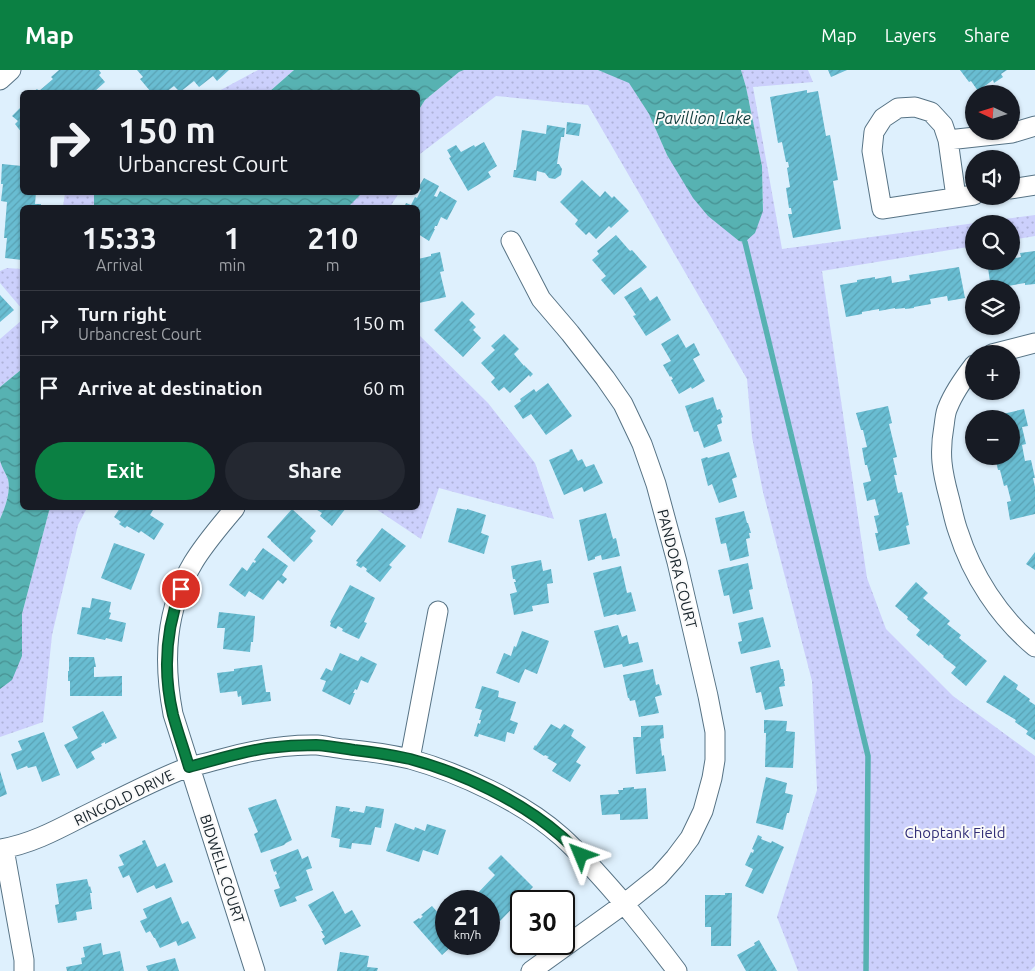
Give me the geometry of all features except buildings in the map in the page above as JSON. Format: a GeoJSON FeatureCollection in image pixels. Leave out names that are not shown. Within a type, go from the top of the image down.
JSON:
{"type":"FeatureCollection","features":[{"type":"Feature","properties":{"kind":"street"},"geometry":{"type":"LineString","coordinates":[[0,80],[11,70]]}},
{"type":"Feature","properties":{"kind":"street"},"geometry":{"type":"LineString","coordinates":[[915,107],[931,112],[943,125],[965,196],[882,209],[872,152],[874,132],[883,118],[898,108],[915,107]]}},
{"type":"Feature","properties":{"kind":"street"},"geometry":{"type":"LineString","coordinates":[[948,140],[1012,133],[1035,126]]}},
{"type":"Feature","properties":{"kind":"street"},"geometry":{"type":"LineString","coordinates":[[1020,187],[1035,185]]}},
{"type":"Feature","properties":{"kind":"street","name":"PANDORA COURT"},"geometry":{"type":"LineString","coordinates":[[512,241],[541,299],[605,378],[623,404],[642,444],[656,484],[677,562],[715,732],[715,760],[703,811],[690,838],[675,858],[660,876],[531,971]]}},
{"type":"Feature","properties":{"kind":"street"},"geometry":{"type":"LineString","coordinates":[[1020,347],[1035,343]]}},
{"type":"Feature","properties":{"kind":"street"},"geometry":{"type":"LineString","coordinates":[[965,378],[947,409],[941,442],[943,476],[958,531],[970,563],[987,593],[1008,621],[1035,647]]}},
{"type":"Feature","properties":{"kind":"street","name":"BIDWELL COURT"},"geometry":{"type":"LineString","coordinates":[[233,510],[206,543],[181,589],[169,630],[167,650],[168,673],[173,714],[255,971]]}},
{"type":"Feature","properties":{"kind":"street"},"geometry":{"type":"LineString","coordinates":[[410,759],[438,611]]}},
{"type":"Feature","properties":{"kind":"street","name":"RINGOLD DRIVE"},"geometry":{"type":"LineString","coordinates":[[2,849],[52,832],[156,780],[189,767],[244,752],[267,748],[317,745],[378,753],[410,759],[441,769],[484,787],[536,817],[561,836],[590,864],[677,971]]}},
{"type":"Feature","properties":{"kind":"street"},"geometry":{"type":"LineString","coordinates":[[2,849],[24,960],[24,971]]}},
{"type":"Feature","properties":{"kind":"green space"},"geometry":{"type":"Polygon","coordinates":[[[258,70],[294,70],[271,90],[221,90],[258,70]]]}},
{"type":"Feature","properties":{"kind":"green space","name":"Choptank Field"},"geometry":{"type":"Polygon","coordinates":[[[464,70],[598,70],[629,82],[649,114],[667,155],[731,234],[739,241],[763,211],[762,166],[741,70],[808,70],[813,82],[753,87],[782,249],[965,224],[965,247],[822,271],[867,578],[886,629],[953,696],[1035,756],[1035,966],[1030,971],[798,971],[777,917],[817,790],[812,681],[763,492],[752,437],[747,379],[588,105],[496,96],[420,154],[420,108],[425,100],[464,70]]]}},
{"type":"Feature","properties":{"kind":"green space"},"geometry":{"type":"Polygon","coordinates":[[[65,195],[94,195],[94,205],[63,205],[65,195]]]}},
{"type":"Feature","properties":{"kind":"green space"},"geometry":{"type":"Polygon","coordinates":[[[360,195],[398,195],[391,205],[349,205],[360,195]]]}},
{"type":"Feature","properties":{"kind":"green space"},"geometry":{"type":"Polygon","coordinates":[[[1035,215],[1035,236],[1020,238],[1020,217],[1035,215]]]}},
{"type":"Feature","properties":{"kind":"green space"},"geometry":{"type":"Polygon","coordinates":[[[7,268],[20,269],[20,307],[0,283],[0,271],[7,268]]]}},
{"type":"Feature","properties":{"kind":"green space"},"geometry":{"type":"Polygon","coordinates":[[[20,322],[20,371],[0,387],[0,339],[20,322]]]}},
{"type":"Feature","properties":{"kind":"green space"},"geometry":{"type":"Polygon","coordinates":[[[420,336],[488,403],[535,463],[554,519],[439,488],[421,539],[378,510],[420,510],[420,336]]]}},
{"type":"Feature","properties":{"kind":"green space"},"geometry":{"type":"Polygon","coordinates":[[[0,461],[8,479],[9,489],[0,519],[0,461]]]}},
{"type":"Feature","properties":{"kind":"green space"},"geometry":{"type":"Polygon","coordinates":[[[86,510],[78,525],[52,635],[43,722],[0,737],[0,689],[22,656],[22,614],[49,511],[86,510]]]}},
{"type":"Feature","properties":{"kind":"water"},"geometry":{"type":"Polygon","coordinates":[[[294,70],[464,70],[425,100],[420,108],[420,90],[271,90],[294,70]]]}},
{"type":"Feature","properties":{"kind":"water","name":"Pavillion Lake"},"geometry":{"type":"Polygon","coordinates":[[[598,70],[741,70],[762,166],[763,211],[755,233],[745,242],[739,241],[708,216],[693,198],[667,155],[649,114],[629,83],[598,70]]]}},
{"type":"Feature","properties":{"kind":"water"},"geometry":{"type":"Polygon","coordinates":[[[94,195],[360,195],[350,205],[94,205],[94,195]]]}},
{"type":"Feature","properties":{"kind":"water"},"geometry":{"type":"Polygon","coordinates":[[[20,371],[20,510],[50,510],[22,614],[22,656],[12,680],[0,689],[0,519],[7,500],[9,484],[0,461],[0,387],[20,371]]]}},
{"type":"Feature","properties":{"kind":"waterway"},"geometry":{"type":"LineString","coordinates":[[745,242],[868,756],[866,971]]}},
{"type":"Feature","properties":{"kind":"route"},"geometry":{"type":"LineString","coordinates":[[181,589],[173,609],[169,630],[167,650],[168,673],[173,714],[189,767],[244,752],[267,748],[317,745],[410,759],[441,769],[484,787],[514,803],[561,836],[581,855]]}}]}
